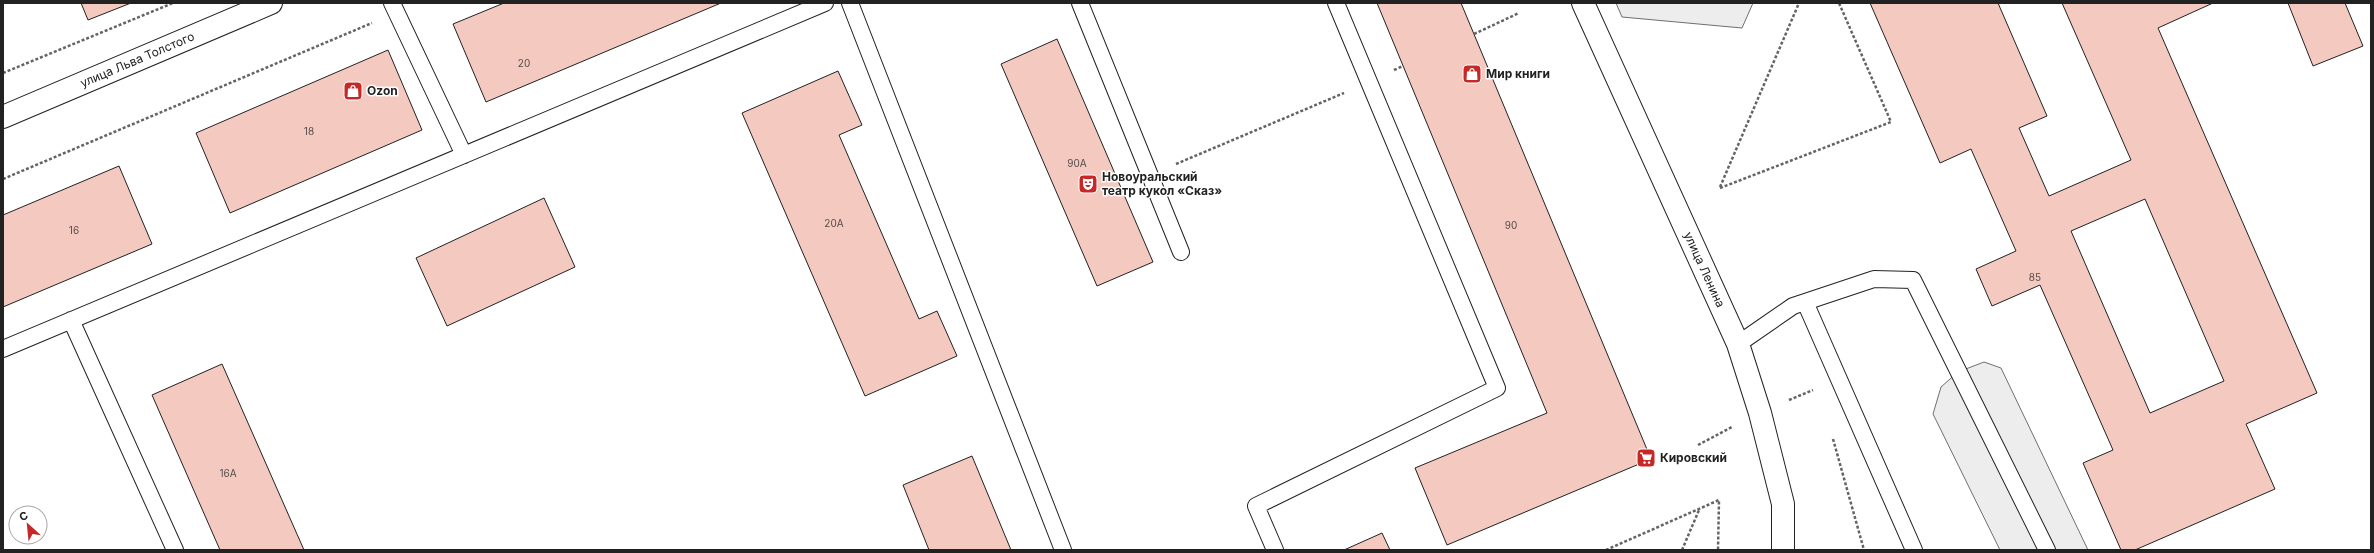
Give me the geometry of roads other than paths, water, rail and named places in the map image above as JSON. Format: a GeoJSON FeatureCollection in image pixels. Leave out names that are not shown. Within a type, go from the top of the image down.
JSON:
{"type":"FeatureCollection","features":[{"type":"Feature","properties":{"kind":"main road","name":"улица Льва Толстого"},"geometry":{"type":"LineString","coordinates":[[3,117],[271,3]]}},
{"type":"Feature","properties":{"kind":"main road","name":"улица Ленина"},"geometry":{"type":"LineString","coordinates":[[1583,3],[1738,344],[1760,413],[1783,504],[1783,550]]}},
{"type":"Feature","properties":{"kind":"lane"},"geometry":{"type":"LineString","coordinates":[[3,349],[464,155],[806,7],[825,3]]}},
{"type":"Feature","properties":{"kind":"lane"},"geometry":{"type":"LineString","coordinates":[[850,3],[1063,550]]}},
{"type":"Feature","properties":{"kind":"lane"},"geometry":{"type":"LineString","coordinates":[[1080,3],[1181,252]]}},
{"type":"Feature","properties":{"kind":"lane"},"geometry":{"type":"LineString","coordinates":[[1275,550],[1256,506],[1497,388],[1336,3]]}},
{"type":"Feature","properties":{"kind":"lane"},"geometry":{"type":"LineString","coordinates":[[394,8],[464,155]]}},
{"type":"Feature","properties":{"kind":"lane"},"geometry":{"type":"LineString","coordinates":[[1738,344],[1793,306],[1874,279],[1913,280],[2047,550]]}},
{"type":"Feature","properties":{"kind":"lane"},"geometry":{"type":"LineString","coordinates":[[1805,302],[1914,550]]}},
{"type":"Feature","properties":{"kind":"lane"},"geometry":{"type":"LineString","coordinates":[[71,320],[175,550]]}},
{"type":"Feature","properties":{"kind":"place","name":"Мир книги"},"geometry":{"type":"Point","coordinates":[1472,74]}},
{"type":"Feature","properties":{"kind":"place","name":"Ozon"},"geometry":{"type":"Point","coordinates":[353,91]}},
{"type":"Feature","properties":{"kind":"place","name":"Новоуральский театр кукол «Сказ»"},"geometry":{"type":"Point","coordinates":[1088,184]}},
{"type":"Feature","properties":{"kind":"place","name":"Кировский"},"geometry":{"type":"Point","coordinates":[1646,458]}}]}
